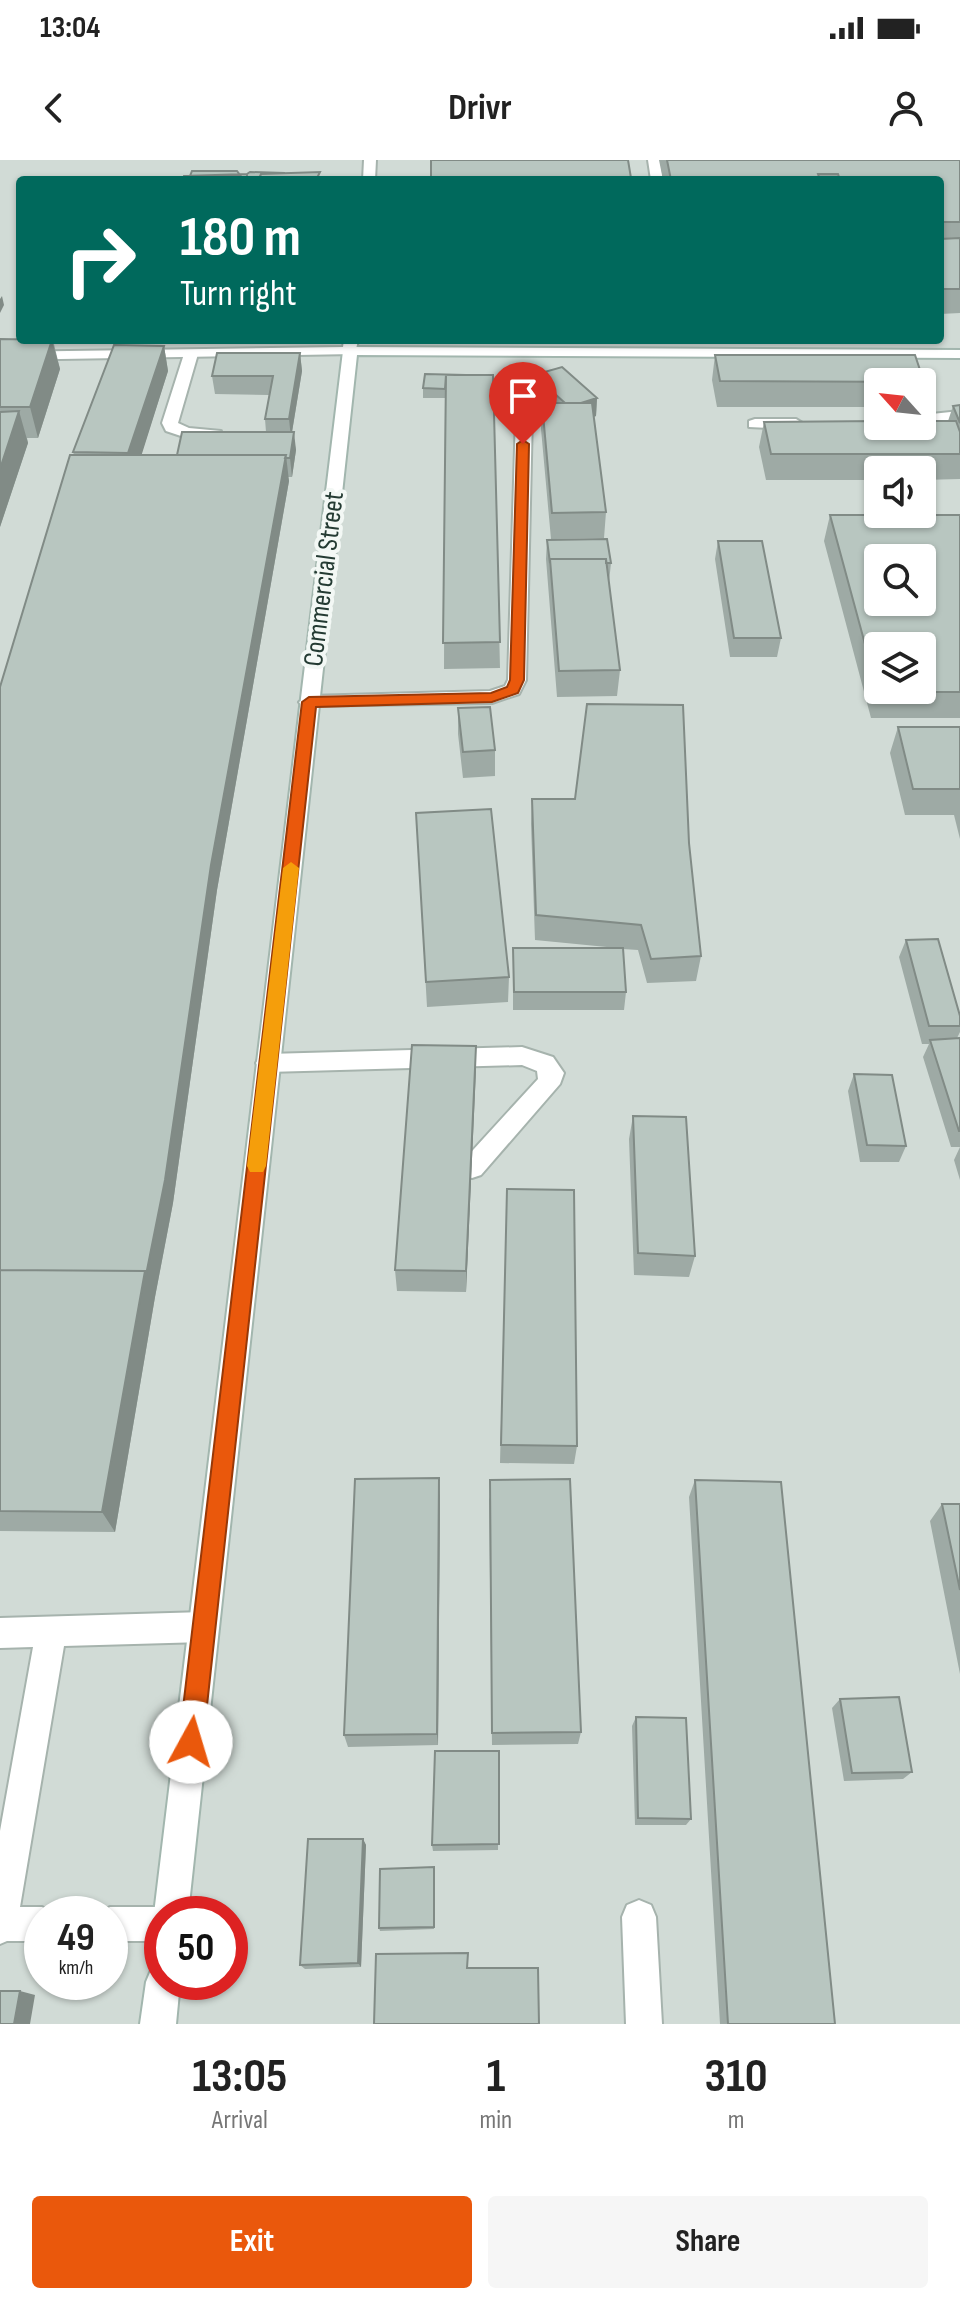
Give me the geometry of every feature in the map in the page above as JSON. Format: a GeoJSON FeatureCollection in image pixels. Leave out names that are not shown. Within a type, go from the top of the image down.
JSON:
{"type":"FeatureCollection","features":[{"type":"Feature","properties":{"kind":"main road"},"geometry":{"type":"LineString","coordinates":[[0,356],[191,354],[350,346],[960,354]]}},
{"type":"Feature","properties":{"kind":"main road","name":"Commercial Street"},"geometry":{"type":"LineString","coordinates":[[173,1896],[350,346]]}},
{"type":"Feature","properties":{"kind":"main road"},"geometry":{"type":"LineString","coordinates":[[191,354],[170,423],[172,428],[187,433],[228,434]]}},
{"type":"Feature","properties":{"kind":"main road"},"geometry":{"type":"LineString","coordinates":[[309,702],[492,697],[512,690],[517,680],[524,415]]}},
{"type":"Feature","properties":{"kind":"main road"},"geometry":{"type":"LineString","coordinates":[[936,419],[960,416]]}},
{"type":"Feature","properties":{"kind":"main road"},"geometry":{"type":"LineString","coordinates":[[755,424],[811,424]]}},
{"type":"Feature","properties":{"kind":"main road"},"geometry":{"type":"LineString","coordinates":[[268,1063],[522,1056],[545,1064],[552,1073],[548,1084],[472,1168]]}},
{"type":"Feature","properties":{"kind":"main road"},"geometry":{"type":"LineString","coordinates":[[0,1633],[204,1627]]}},
{"type":"Feature","properties":{"kind":"main road"},"geometry":{"type":"LineString","coordinates":[[24,1925],[1,1926],[51,1631]]}},
{"type":"Feature","properties":{"kind":"main road"},"geometry":{"type":"LineString","coordinates":[[639,1917],[644,2024]]}},
{"type":"Feature","properties":{"kind":"main road"},"geometry":{"type":"LineString","coordinates":[[158,2024],[161,2000]]}},
{"type":"Feature","properties":{"kind":"shaded area"},"geometry":{"type":"Polygon","coordinates":[[[0,160],[960,160],[960,2024],[0,2024],[0,160]]]}},
{"type":"Feature","properties":{"kind":"building"},"geometry":{"type":"Polygon","coordinates":[[[431,160],[628,160],[631,176],[431,176],[431,160]]]}},
{"type":"Feature","properties":{"kind":"building"},"geometry":{"type":"Polygon","coordinates":[[[667,160],[960,160],[960,222],[944,222],[944,176],[670,176],[667,160]]]}},
{"type":"Feature","properties":{"kind":"building"},"geometry":{"type":"Polygon","coordinates":[[[192,171],[237,171],[240,175],[190,176],[192,171]]]}},
{"type":"Feature","properties":{"kind":"building"},"geometry":{"type":"Polygon","coordinates":[[[250,172],[285,173],[260,176],[247,174],[250,172]]]}},
{"type":"Feature","properties":{"kind":"building"},"geometry":{"type":"Polygon","coordinates":[[[320,172],[318,176],[261,174],[320,172]]]}},
{"type":"Feature","properties":{"kind":"building"},"geometry":{"type":"Polygon","coordinates":[[[247,174],[247,176],[184,176],[247,174]]]}},
{"type":"Feature","properties":{"kind":"building"},"geometry":{"type":"Polygon","coordinates":[[[960,238],[960,289],[944,289],[944,239],[960,238]]]}},
{"type":"Feature","properties":{"kind":"building"},"geometry":{"type":"Polygon","coordinates":[[[0,339],[16,339],[16,344],[51,344],[30,407],[0,407],[0,339]]]}},
{"type":"Feature","properties":{"kind":"building"},"geometry":{"type":"Polygon","coordinates":[[[114,345],[164,346],[128,453],[73,452],[114,345]]]}},
{"type":"Feature","properties":{"kind":"building"},"geometry":{"type":"Polygon","coordinates":[[[217,353],[300,353],[289,419],[265,419],[273,376],[212,376],[217,353]]]}},
{"type":"Feature","properties":{"kind":"building"},"geometry":{"type":"Polygon","coordinates":[[[715,355],[915,355],[919,368],[864,368],[864,382],[720,381],[715,355]]]}},
{"type":"Feature","properties":{"kind":"building"},"geometry":{"type":"Polygon","coordinates":[[[562,367],[597,398],[581,403],[565,403],[534,375],[562,367]]]}},
{"type":"Feature","properties":{"kind":"building"},"geometry":{"type":"Polygon","coordinates":[[[425,374],[466,375],[446,375],[445,389],[423,388],[425,374]]]}},
{"type":"Feature","properties":{"kind":"building"},"geometry":{"type":"Polygon","coordinates":[[[446,375],[493,375],[500,642],[443,643],[446,375]]]}},
{"type":"Feature","properties":{"kind":"building"},"geometry":{"type":"Polygon","coordinates":[[[542,403],[592,403],[606,512],[552,513],[542,403]]]}},
{"type":"Feature","properties":{"kind":"building"},"geometry":{"type":"Polygon","coordinates":[[[960,405],[960,423],[953,406],[960,405]]]}},
{"type":"Feature","properties":{"kind":"building"},"geometry":{"type":"Polygon","coordinates":[[[19,411],[0,469],[0,412],[19,411]]]}},
{"type":"Feature","properties":{"kind":"building"},"geometry":{"type":"Polygon","coordinates":[[[864,421],[864,440],[936,440],[936,421],[956,421],[960,432],[960,454],[771,454],[764,422],[864,421]]]}},
{"type":"Feature","properties":{"kind":"building"},"geometry":{"type":"Polygon","coordinates":[[[182,432],[294,432],[290,458],[285,458],[286,455],[177,455],[182,432]]]}},
{"type":"Feature","properties":{"kind":"building"},"geometry":{"type":"Polygon","coordinates":[[[70,455],[286,455],[211,865],[165,1180],[146,1275],[145,1271],[0,1270],[0,687],[70,455]]]}},
{"type":"Feature","properties":{"kind":"building"},"geometry":{"type":"Polygon","coordinates":[[[830,515],[864,515],[864,528],[936,528],[936,515],[960,515],[960,692],[936,692],[936,632],[864,632],[864,640],[830,515]]]}},
{"type":"Feature","properties":{"kind":"building"},"geometry":{"type":"Polygon","coordinates":[[[607,539],[611,563],[606,563],[606,559],[550,559],[550,563],[547,540],[607,539]]]}},
{"type":"Feature","properties":{"kind":"building"},"geometry":{"type":"Polygon","coordinates":[[[718,541],[762,541],[781,638],[734,638],[718,541]]]}},
{"type":"Feature","properties":{"kind":"building"},"geometry":{"type":"Polygon","coordinates":[[[550,559],[606,559],[620,670],[559,671],[550,559]]]}},
{"type":"Feature","properties":{"kind":"building"},"geometry":{"type":"Polygon","coordinates":[[[587,704],[683,705],[689,843],[701,956],[651,959],[641,925],[536,915],[532,799],[575,799],[587,704]]]}},
{"type":"Feature","properties":{"kind":"building"},"geometry":{"type":"Polygon","coordinates":[[[490,707],[495,750],[463,752],[458,708],[490,707]]]}},
{"type":"Feature","properties":{"kind":"building"},"geometry":{"type":"Polygon","coordinates":[[[898,727],[960,727],[960,789],[913,789],[898,727]]]}},
{"type":"Feature","properties":{"kind":"building"},"geometry":{"type":"Polygon","coordinates":[[[491,809],[509,977],[426,982],[416,813],[491,809]]]}},
{"type":"Feature","properties":{"kind":"building"},"geometry":{"type":"Polygon","coordinates":[[[938,939],[960,1016],[960,1026],[929,1026],[906,940],[938,939]]]}},
{"type":"Feature","properties":{"kind":"building"},"geometry":{"type":"Polygon","coordinates":[[[513,948],[623,948],[626,992],[514,992],[513,948]]]}},
{"type":"Feature","properties":{"kind":"building"},"geometry":{"type":"Polygon","coordinates":[[[960,1038],[960,1131],[959,1131],[930,1040],[960,1038]]]}},
{"type":"Feature","properties":{"kind":"building"},"geometry":{"type":"Polygon","coordinates":[[[412,1045],[476,1046],[466,1271],[395,1270],[412,1045]]]}},
{"type":"Feature","properties":{"kind":"building"},"geometry":{"type":"Polygon","coordinates":[[[854,1074],[892,1075],[906,1146],[867,1145],[854,1074]]]}},
{"type":"Feature","properties":{"kind":"building"},"geometry":{"type":"Polygon","coordinates":[[[633,1116],[686,1117],[695,1256],[638,1253],[633,1116]]]}},
{"type":"Feature","properties":{"kind":"building"},"geometry":{"type":"Polygon","coordinates":[[[507,1189],[574,1190],[577,1446],[501,1445],[507,1189]]]}},
{"type":"Feature","properties":{"kind":"building"},"geometry":{"type":"Polygon","coordinates":[[[0,1270],[145,1271],[102,1512],[0,1511],[0,1270]]]}},
{"type":"Feature","properties":{"kind":"building"},"geometry":{"type":"Polygon","coordinates":[[[439,1478],[437,1734],[344,1735],[355,1479],[439,1478]]]}},
{"type":"Feature","properties":{"kind":"building"},"geometry":{"type":"Polygon","coordinates":[[[570,1479],[581,1732],[492,1733],[490,1480],[570,1479]]]}},
{"type":"Feature","properties":{"kind":"building"},"geometry":{"type":"Polygon","coordinates":[[[695,1480],[781,1482],[835,2024],[728,2024],[695,1480]]]}},
{"type":"Feature","properties":{"kind":"building"},"geometry":{"type":"Polygon","coordinates":[[[942,1504],[960,1504],[960,1590],[942,1504]]]}},
{"type":"Feature","properties":{"kind":"building"},"geometry":{"type":"Polygon","coordinates":[[[899,1697],[912,1772],[852,1773],[840,1699],[899,1697]]]}},
{"type":"Feature","properties":{"kind":"building"},"geometry":{"type":"Polygon","coordinates":[[[636,1717],[686,1718],[691,1819],[638,1818],[636,1717]]]}},
{"type":"Feature","properties":{"kind":"building"},"geometry":{"type":"Polygon","coordinates":[[[435,1751],[499,1751],[499,1844],[432,1845],[435,1751]]]}},
{"type":"Feature","properties":{"kind":"building"},"geometry":{"type":"Polygon","coordinates":[[[308,1839],[363,1839],[358,1963],[300,1965],[308,1839]]]}},
{"type":"Feature","properties":{"kind":"building"},"geometry":{"type":"Polygon","coordinates":[[[434,1867],[434,1927],[379,1928],[380,1869],[434,1867]]]}},
{"type":"Feature","properties":{"kind":"building"},"geometry":{"type":"Polygon","coordinates":[[[468,1953],[467,1968],[538,1968],[539,2024],[374,2024],[376,1954],[468,1953]]]}},
{"type":"Feature","properties":{"kind":"building"},"geometry":{"type":"Polygon","coordinates":[[[0,1991],[20,1991],[14,2024],[0,2024],[0,1991]]]}},
{"type":"Feature","properties":{"kind":"slow traffic"},"geometry":{"type":"LineString","coordinates":[[257,1166],[291,868]]}},
{"type":"Feature","properties":{"kind":"route"},"geometry":{"type":"LineString","coordinates":[[191,1742],[309,702],[492,697],[504,696],[512,690],[517,680],[523,444]]}}]}
